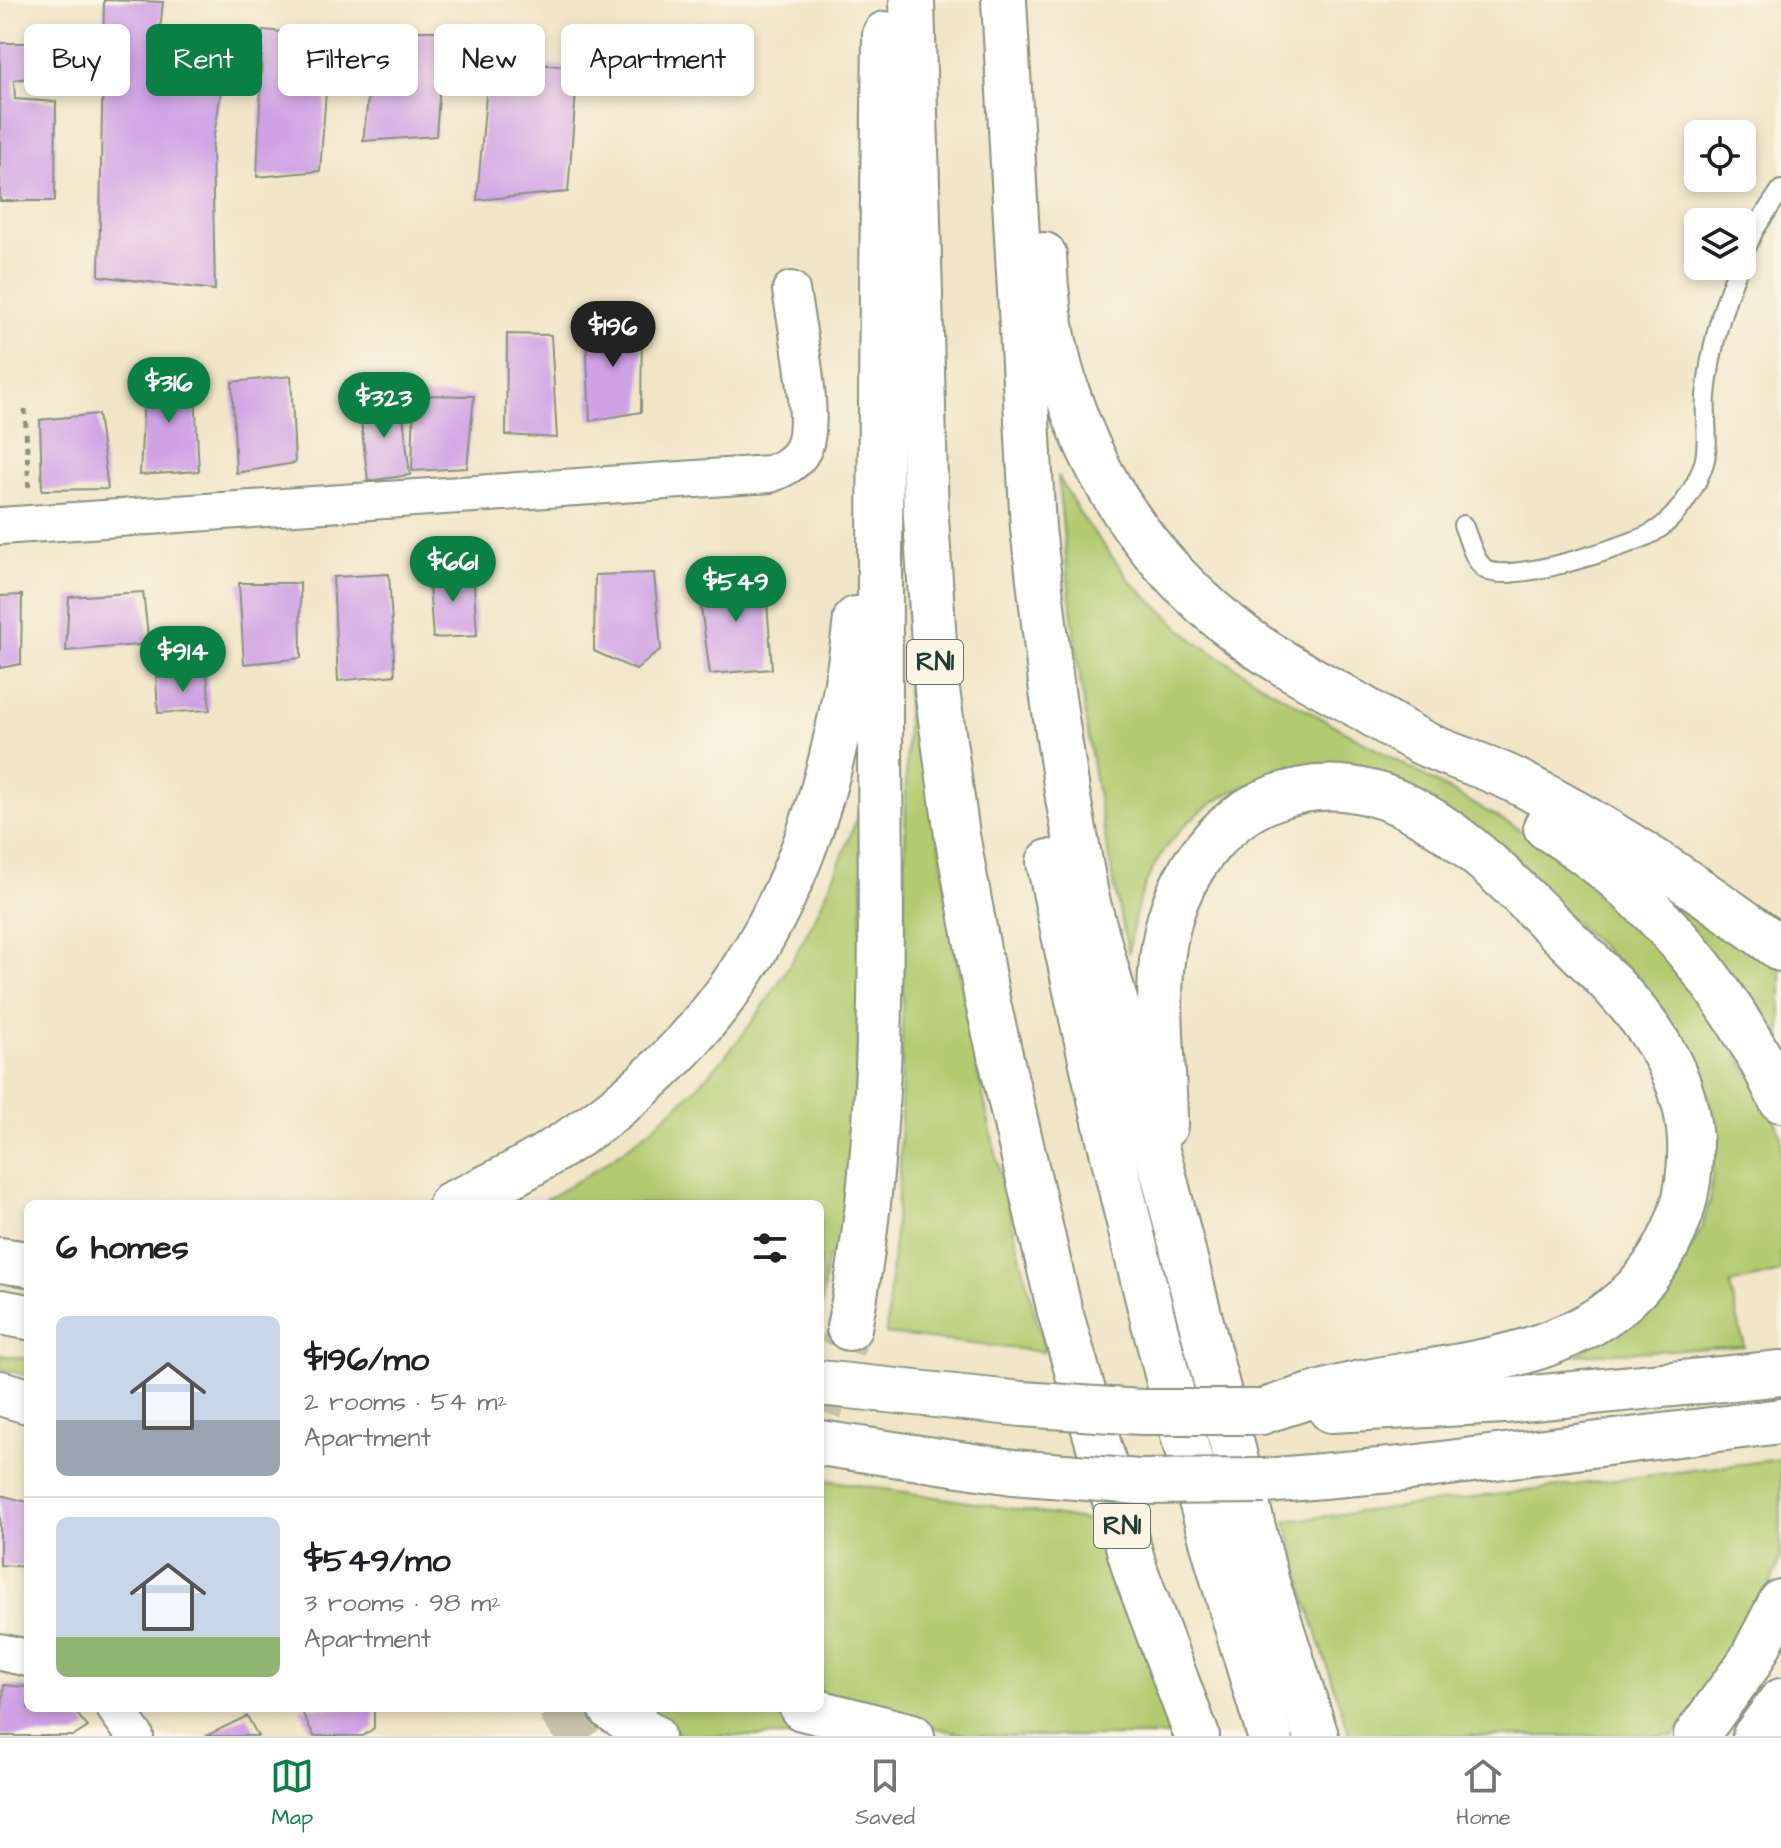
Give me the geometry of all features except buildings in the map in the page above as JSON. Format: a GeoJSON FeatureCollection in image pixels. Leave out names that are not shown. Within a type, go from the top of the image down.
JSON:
{"type":"FeatureCollection","features":[{"type":"Feature","properties":{"kind":"main road"},"geometry":{"type":"LineString","coordinates":[[849,1328],[868,1221],[878,1062],[879,482],[885,0]]}},
{"type":"Feature","properties":{"kind":"main road","name":"RN1"},"geometry":{"type":"LineString","coordinates":[[912,0],[926,518],[937,690],[957,835],[987,999],[1060,1312],[1136,1573],[1197,1736]]}},
{"type":"Feature","properties":{"kind":"main road"},"geometry":{"type":"LineString","coordinates":[[989,0],[993,294],[1003,482],[1021,668],[1047,853],[1077,993],[1187,1449],[1229,1606],[1270,1736]]}},
{"type":"Feature","properties":{"kind":"main road"},"geometry":{"type":"LineString","coordinates":[[1004,0],[1026,432],[1052,691],[1087,900],[1165,1180],[1267,1583],[1316,1736]]}},
{"type":"Feature","properties":{"kind":"main road"},"geometry":{"type":"LineString","coordinates":[[1030,0],[1049,309],[1069,396],[1101,478],[1151,550],[1212,612],[1284,663],[1422,742],[1516,781],[1599,828],[1675,874],[1781,949]]}},
{"type":"Feature","properties":{"kind":"main road"},"geometry":{"type":"LineString","coordinates":[[460,1200],[503,1182],[574,1142],[625,1102],[678,1052],[715,1010],[759,945],[791,886],[831,760],[850,670],[860,581],[879,482]]}},
{"type":"Feature","properties":{"kind":"main road"},"geometry":{"type":"LineString","coordinates":[[1422,742],[1466,777],[1593,859],[1664,923],[1724,998],[1750,1038],[1781,1100]]}},
{"type":"Feature","properties":{"kind":"main road"},"geometry":{"type":"LineString","coordinates":[[1165,1180],[1160,982],[1177,899],[1214,839],[1237,817],[1284,794],[1307,789],[1356,788],[1380,794],[1423,813],[1466,843],[1626,998],[1659,1043],[1678,1079],[1688,1118],[1691,1158],[1686,1199],[1672,1237],[1651,1271],[1624,1301],[1591,1324],[1510,1354],[1354,1385],[1261,1412]]}},
{"type":"Feature","properties":{"kind":"main road"},"geometry":{"type":"LineString","coordinates":[[0,1246],[24,1246]]}},
{"type":"Feature","properties":{"kind":"main road"},"geometry":{"type":"LineString","coordinates":[[0,1260],[24,1263]]}},
{"type":"Feature","properties":{"kind":"main road"},"geometry":{"type":"LineString","coordinates":[[0,1312],[24,1316]]}},
{"type":"Feature","properties":{"kind":"main road"},"geometry":{"type":"LineString","coordinates":[[824,1383],[1022,1404],[1141,1412],[1261,1412],[1434,1407],[1773,1373]]}},
{"type":"Feature","properties":{"kind":"main road"},"geometry":{"type":"LineString","coordinates":[[0,1393],[24,1400]]}},
{"type":"Feature","properties":{"kind":"main road"},"geometry":{"type":"LineString","coordinates":[[824,1444],[1013,1472],[1139,1482],[1265,1481],[1402,1469],[1774,1422]]}},
{"type":"Feature","properties":{"kind":"main road"},"geometry":{"type":"LineString","coordinates":[[1696,1736],[1750,1662],[1781,1602]]}},
{"type":"Feature","properties":{"kind":"main road"},"geometry":{"type":"LineString","coordinates":[[1755,1736],[1781,1701]]}},
{"type":"Feature","properties":{"kind":"main road"},"geometry":{"type":"LineString","coordinates":[[617,1712],[652,1736]]}},
{"type":"Feature","properties":{"kind":"main road"},"geometry":{"type":"LineString","coordinates":[[818,1712],[912,1736]]}},
{"type":"Feature","properties":{"kind":"street"},"geometry":{"type":"LineString","coordinates":[[15,526],[770,474],[782,470],[802,451],[809,425],[791,290]]}},
{"type":"Feature","properties":{"kind":"street"},"geometry":{"type":"LineString","coordinates":[[0,1652],[24,1657]]}},
{"type":"Feature","properties":{"kind":"street"},"geometry":{"type":"LineString","coordinates":[[118,1712],[135,1736]]}},
{"type":"Feature","properties":{"kind":"lane"},"geometry":{"type":"LineString","coordinates":[[1756,227],[1781,190]]}},
{"type":"Feature","properties":{"kind":"lane"},"geometry":{"type":"LineString","coordinates":[[1463,525],[1475,556],[1486,570],[1505,575],[1602,553],[1655,531],[1685,502],[1705,461],[1706,395],[1726,296],[1733,280]]}},
{"type":"Feature","properties":{"kind":"path"},"geometry":{"type":"LineString","coordinates":[[15,526],[25,409]]}},
{"type":"Feature","properties":{"kind":"green space"},"geometry":{"type":"Polygon","coordinates":[[[1058,476],[1080,514],[1132,583],[1195,641],[1268,688],[1547,845],[1656,934],[1762,1091],[1781,1135],[1781,1272],[1730,1284],[1744,1346],[1576,1355],[1652,1305],[1672,1282],[1701,1229],[1710,1200],[1715,1140],[1711,1110],[1700,1076],[1666,1014],[1643,986],[1504,856],[1296,770],[1229,793],[1202,811],[1179,832],[1160,856],[1145,885],[1129,954],[1085,716],[1058,476]]]}},
{"type":"Feature","properties":{"kind":"green space"},"geometry":{"type":"Polygon","coordinates":[[[909,591],[959,972],[998,1163],[1045,1352],[886,1334],[900,1170],[909,591]]]}},
{"type":"Feature","properties":{"kind":"green space"},"geometry":{"type":"Polygon","coordinates":[[[866,792],[850,1245],[827,1258],[824,1287],[824,1200],[544,1200],[599,1167],[654,1126],[702,1082],[744,1032],[781,979],[813,921],[866,792]]]}},
{"type":"Feature","properties":{"kind":"green space"},"geometry":{"type":"Polygon","coordinates":[[[1653,880],[1781,969],[1781,1064],[1653,880]]]}},
{"type":"Feature","properties":{"kind":"green space"},"geometry":{"type":"Polygon","coordinates":[[[0,1355],[24,1358],[24,1375],[0,1368],[0,1355]]]}},
{"type":"Feature","properties":{"kind":"green space"},"geometry":{"type":"Polygon","coordinates":[[[1781,1459],[1780,1557],[1773,1579],[1734,1650],[1674,1736],[1350,1736],[1306,1600],[1286,1521],[1781,1459]]]}},
{"type":"Feature","properties":{"kind":"green space"},"geometry":{"type":"Polygon","coordinates":[[[824,1480],[1098,1522],[1176,1736],[969,1736],[824,1699],[824,1480]]]}},
{"type":"Feature","properties":{"kind":"green space"},"geometry":{"type":"Polygon","coordinates":[[[649,1712],[760,1712],[853,1736],[682,1736],[649,1712]]]}},
{"type":"Feature","properties":{"kind":"tunnel"},"geometry":{"type":"LineString","coordinates":[[824,1400],[849,1328]]}},
{"type":"Feature","properties":{"kind":"tunnel"},"geometry":{"type":"LineString","coordinates":[[552,1736],[587,1712]]}}]}
